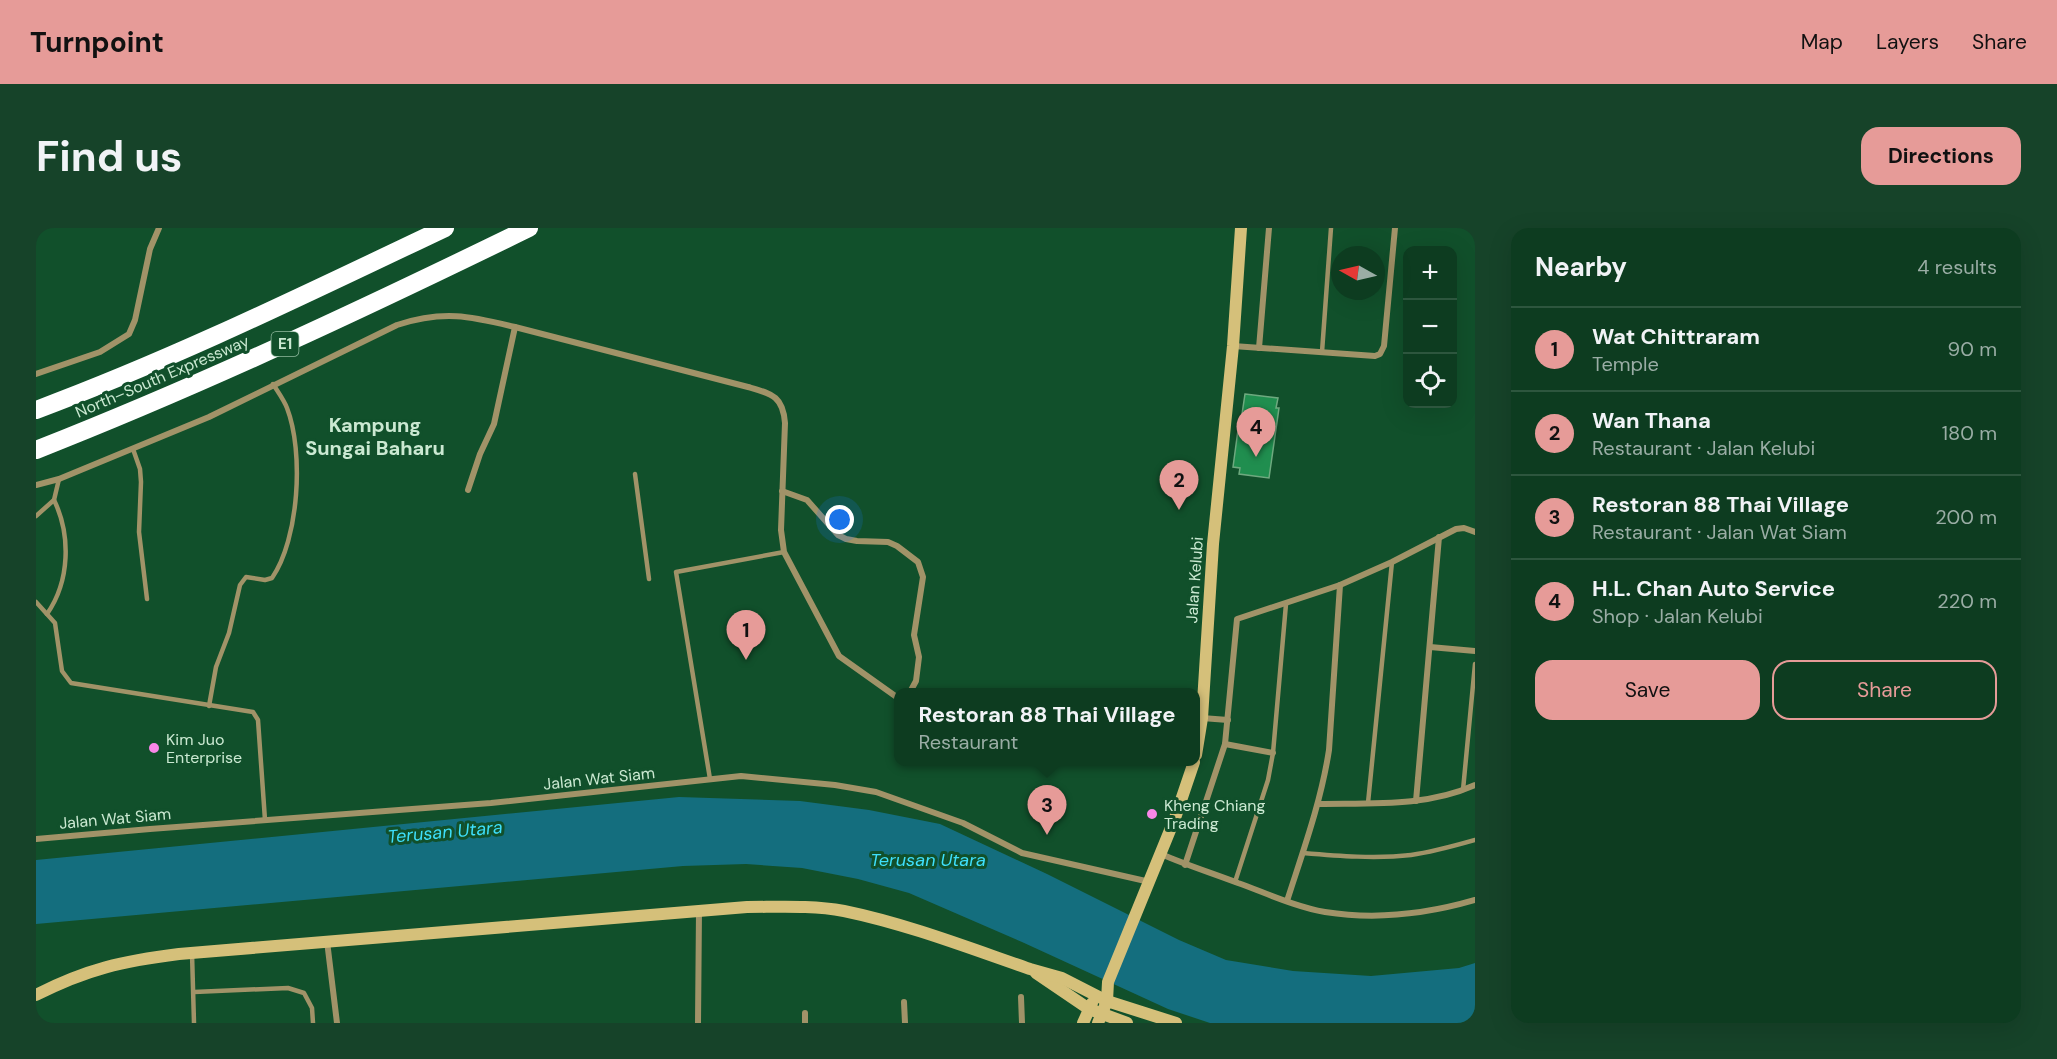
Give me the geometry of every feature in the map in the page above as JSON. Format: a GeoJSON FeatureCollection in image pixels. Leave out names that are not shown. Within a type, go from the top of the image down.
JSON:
{"type":"FeatureCollection","features":[{"type":"Feature","properties":{"kind":"highway","name":"North–South Expressway"},"geometry":{"type":"LineString","coordinates":[[36,410],[105,384],[176,353],[445,228]]}},
{"type":"Feature","properties":{"kind":"highway","name":"North–South Expressway"},"geometry":{"type":"LineString","coordinates":[[36,450],[112,421],[212,378],[529,228]]}},
{"type":"Feature","properties":{"kind":"street"},"geometry":{"type":"LineString","coordinates":[[36,374],[100,352],[129,334],[135,320],[150,249],[159,228]]}},
{"type":"Feature","properties":{"kind":"street","name":"Jalan Kelubi"},"geometry":{"type":"LineString","coordinates":[[1200,728],[1213,544],[1233,345],[1241,228]]}},
{"type":"Feature","properties":{"kind":"street"},"geometry":{"type":"LineString","coordinates":[[1259,348],[1269,228]]}},
{"type":"Feature","properties":{"kind":"street"},"geometry":{"type":"LineString","coordinates":[[1233,345],[1375,356],[1380,354],[1384,346],[1395,228]]}},
{"type":"Feature","properties":{"kind":"street"},"geometry":{"type":"LineString","coordinates":[[36,484],[59,479],[209,417],[397,325],[416,319],[451,315],[479,318],[773,395],[780,402],[784,412],[782,491],[784,552],[839,656],[894,695]]}},
{"type":"Feature","properties":{"kind":"street"},"geometry":{"type":"LineString","coordinates":[[468,490],[480,454],[494,424],[515,327]]}},
{"type":"Feature","properties":{"kind":"street"},"geometry":{"type":"LineString","coordinates":[[782,491],[807,500],[838,535],[857,541],[888,542],[918,562],[923,577],[914,635],[919,657],[916,681],[912,688]]}},
{"type":"Feature","properties":{"kind":"street"},"geometry":{"type":"LineString","coordinates":[[1185,865],[1225,744],[1238,619],[1340,585],[1392,562],[1456,529],[1464,528],[1475,532]]}},
{"type":"Feature","properties":{"kind":"street"},"geometry":{"type":"LineString","coordinates":[[1416,801],[1439,537]]}},
{"type":"Feature","properties":{"kind":"street"},"geometry":{"type":"LineString","coordinates":[[1287,901],[1319,804],[1329,750],[1340,585]]}},
{"type":"Feature","properties":{"kind":"street"},"geometry":{"type":"LineString","coordinates":[[1430,647],[1475,651]]}},
{"type":"Feature","properties":{"kind":"street"},"geometry":{"type":"LineString","coordinates":[[1202,718],[1228,720]]}},
{"type":"Feature","properties":{"kind":"street"},"geometry":{"type":"LineString","coordinates":[[1225,744],[1274,753]]}},
{"type":"Feature","properties":{"kind":"street","name":"Jalan Kelubi"},"geometry":{"type":"LineString","coordinates":[[1101,998],[1150,882],[1179,806],[1191,766]]}},
{"type":"Feature","properties":{"kind":"street","name":"Jalan Wat Siam"},"geometry":{"type":"LineString","coordinates":[[36,839],[491,803],[741,776],[836,785],[876,792],[963,823],[1022,853],[1150,882]]}},
{"type":"Feature","properties":{"kind":"street"},"geometry":{"type":"LineString","coordinates":[[1319,804],[1416,801],[1442,797],[1475,785]]}},
{"type":"Feature","properties":{"kind":"street"},"geometry":{"type":"LineString","coordinates":[[1160,854],[1185,865],[1324,912],[1393,915],[1427,912],[1475,900]]}},
{"type":"Feature","properties":{"kind":"street"},"geometry":{"type":"LineString","coordinates":[[36,995],[68,979],[108,965],[137,959],[699,910],[790,907],[843,911],[903,926],[1062,978],[1101,998],[1176,1023]]}},
{"type":"Feature","properties":{"kind":"street"},"geometry":{"type":"LineString","coordinates":[[698,1023],[699,910]]}},
{"type":"Feature","properties":{"kind":"street"},"geometry":{"type":"LineString","coordinates":[[327,941],[337,1023]]}},
{"type":"Feature","properties":{"kind":"street"},"geometry":{"type":"LineString","coordinates":[[1030,969],[1100,1019],[1127,1023]]}},
{"type":"Feature","properties":{"kind":"street"},"geometry":{"type":"LineString","coordinates":[[1022,997],[1022,1023]]}},
{"type":"Feature","properties":{"kind":"street"},"geometry":{"type":"LineString","coordinates":[[1083,1023],[1089,1009],[1101,998]]}},
{"type":"Feature","properties":{"kind":"street"},"geometry":{"type":"LineString","coordinates":[[1100,1019],[1101,998]]}},
{"type":"Feature","properties":{"kind":"street"},"geometry":{"type":"LineString","coordinates":[[904,1002],[905,1023]]}},
{"type":"Feature","properties":{"kind":"street"},"geometry":{"type":"LineString","coordinates":[[805,1013],[805,1023]]}},
{"type":"Feature","properties":{"kind":"lane"},"geometry":{"type":"LineString","coordinates":[[1322,352],[1331,228]]}},
{"type":"Feature","properties":{"kind":"lane"},"geometry":{"type":"LineString","coordinates":[[209,706],[213,676],[229,633],[240,585],[246,577],[265,580],[272,578],[282,559],[289,537],[295,497],[297,452],[287,406],[273,384]]}},
{"type":"Feature","properties":{"kind":"lane"},"geometry":{"type":"LineString","coordinates":[[133,449],[140,469],[139,532],[147,599]]}},
{"type":"Feature","properties":{"kind":"lane"},"geometry":{"type":"LineString","coordinates":[[635,474],[649,579]]}},
{"type":"Feature","properties":{"kind":"lane"},"geometry":{"type":"LineString","coordinates":[[36,516],[54,500],[59,479]]}},
{"type":"Feature","properties":{"kind":"lane"},"geometry":{"type":"LineString","coordinates":[[47,614],[59,593],[66,545],[60,513],[54,500]]}},
{"type":"Feature","properties":{"kind":"lane"},"geometry":{"type":"LineString","coordinates":[[710,779],[676,572],[784,552]]}},
{"type":"Feature","properties":{"kind":"lane"},"geometry":{"type":"LineString","coordinates":[[1368,803],[1392,562]]}},
{"type":"Feature","properties":{"kind":"lane"},"geometry":{"type":"LineString","coordinates":[[36,602],[55,624],[62,671],[71,683],[253,712],[258,720],[265,820]]}},
{"type":"Feature","properties":{"kind":"lane"},"geometry":{"type":"LineString","coordinates":[[1235,882],[1268,780],[1274,753],[1286,604]]}},
{"type":"Feature","properties":{"kind":"lane"},"geometry":{"type":"LineString","coordinates":[[1463,790],[1475,664]]}},
{"type":"Feature","properties":{"kind":"lane"},"geometry":{"type":"LineString","coordinates":[[1303,853],[1343,856],[1409,855],[1445,849],[1475,840]]}},
{"type":"Feature","properties":{"kind":"lane"},"geometry":{"type":"LineString","coordinates":[[192,953],[194,1023]]}},
{"type":"Feature","properties":{"kind":"lane"},"geometry":{"type":"LineString","coordinates":[[194,992],[288,988],[304,993],[312,1008],[313,1023]]}},
{"type":"Feature","properties":{"kind":"water","name":"Terusan Utara"},"geometry":{"type":"Polygon","coordinates":[[[679,797],[800,801],[869,810],[940,824],[1179,940],[1226,960],[1293,971],[1371,976],[1459,968],[1475,963],[1475,1023],[1210,1023],[1168,1009],[909,893],[858,879],[802,868],[746,864],[683,866],[36,924],[36,860],[679,797]]]}},
{"type":"Feature","properties":{"kind":"building"},"geometry":{"type":"Polygon","coordinates":[[[1245,394],[1278,398],[1276,408],[1279,408],[1269,478],[1239,474],[1240,468],[1233,467],[1238,430],[1246,431],[1247,422],[1241,421],[1245,394]]]}},
{"type":"Feature","properties":{"kind":"place","name":"H.L. Chan Auto Service"},"geometry":{"type":"Point","coordinates":[1256,457]}},
{"type":"Feature","properties":{"kind":"place","name":"Wan Thana"},"geometry":{"type":"Point","coordinates":[1179,510]}},
{"type":"Feature","properties":{"kind":"place","name":"Wat Chittraram"},"geometry":{"type":"Point","coordinates":[746,660]}},
{"type":"Feature","properties":{"kind":"place","name":"Kim Juo Enterprise"},"geometry":{"type":"Point","coordinates":[154,748]}},
{"type":"Feature","properties":{"kind":"place","name":"Kheng Chiang Trading"},"geometry":{"type":"Point","coordinates":[1152,814]}},
{"type":"Feature","properties":{"kind":"place","name":"Restoran 88 Thai Village"},"geometry":{"type":"Point","coordinates":[1047,835]}},
{"type":"Feature","properties":{"kind":"district","name":"Kampung Sungai Baharu"},"geometry":{"type":"Point","coordinates":[375,436]}}]}
